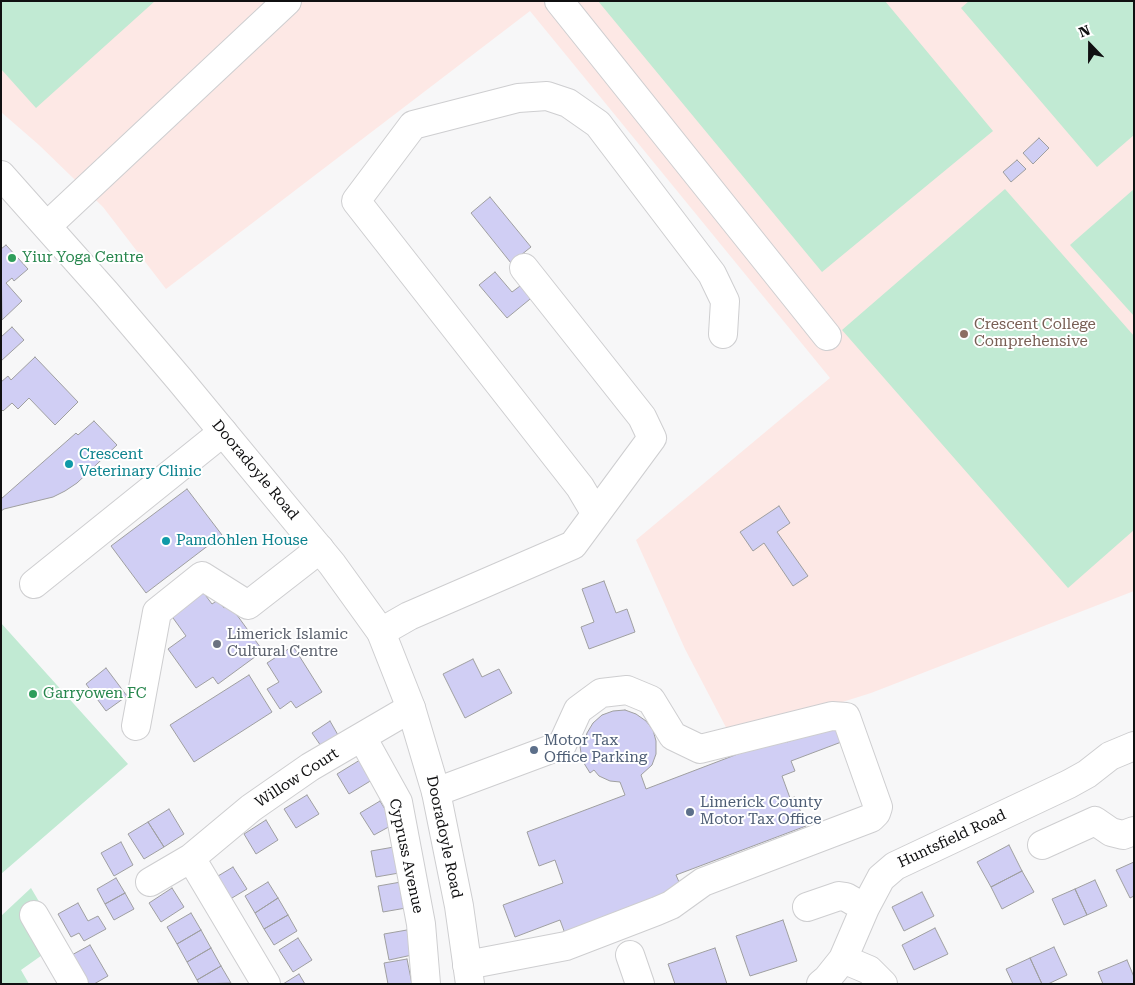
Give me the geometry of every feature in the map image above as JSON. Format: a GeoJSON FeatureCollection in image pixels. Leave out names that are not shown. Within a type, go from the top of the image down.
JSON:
{"type":"FeatureCollection","features":[{"type":"Feature","properties":{"kind":"street"},"geometry":{"type":"LineString","coordinates":[[47,226],[287,1]]}},
{"type":"Feature","properties":{"kind":"street"},"geometry":{"type":"LineString","coordinates":[[559,1],[827,336]]}},
{"type":"Feature","properties":{"kind":"street"},"geometry":{"type":"LineString","coordinates":[[596,514],[580,488],[356,201],[413,124],[518,98],[546,96],[568,103],[598,124],[712,274],[725,301],[722,334]]}},
{"type":"Feature","properties":{"kind":"street","name":"Dooradoyle Road"},"geometry":{"type":"LineString","coordinates":[[1,175],[143,336],[223,432],[320,549],[381,632],[411,708],[436,792],[459,906],[469,974]]}},
{"type":"Feature","properties":{"kind":"street"},"geometry":{"type":"LineString","coordinates":[[381,632],[409,616],[573,545],[652,438],[642,417],[524,268]]}},
{"type":"Feature","properties":{"kind":"street"},"geometry":{"type":"LineString","coordinates":[[34,584],[223,432]]}},
{"type":"Feature","properties":{"kind":"street"},"geometry":{"type":"LineString","coordinates":[[136,726],[157,612],[202,576],[248,605],[320,549]]}},
{"type":"Feature","properties":{"kind":"street"},"geometry":{"type":"LineString","coordinates":[[436,792],[562,745],[578,710],[602,693],[627,690],[651,700],[673,736],[700,749],[832,716],[846,717],[878,807],[876,813],[871,818],[703,882],[670,905],[657,911],[566,946],[469,974]]}},
{"type":"Feature","properties":{"kind":"street","name":"Willow Court"},"geometry":{"type":"LineString","coordinates":[[150,882],[191,858],[251,808],[310,767],[411,708]]}},
{"type":"Feature","properties":{"kind":"street","name":"Cypruss Avenue"},"geometry":{"type":"LineString","coordinates":[[362,737],[398,802],[420,924],[426,984]]}},
{"type":"Feature","properties":{"kind":"street","name":"Huntsfield Road"},"geometry":{"type":"LineString","coordinates":[[821,984],[843,959],[865,908],[881,878],[895,866],[1069,784],[1088,774],[1110,756],[1134,746]]}},
{"type":"Feature","properties":{"kind":"street"},"geometry":{"type":"LineString","coordinates":[[1042,845],[1095,822],[1111,832],[1123,835],[1134,831]]}},
{"type":"Feature","properties":{"kind":"street"},"geometry":{"type":"LineString","coordinates":[[191,858],[266,984]]}},
{"type":"Feature","properties":{"kind":"street"},"geometry":{"type":"LineString","coordinates":[[807,907],[839,896],[846,897],[865,908]]}},
{"type":"Feature","properties":{"kind":"street"},"geometry":{"type":"LineString","coordinates":[[34,915],[74,984]]}},
{"type":"Feature","properties":{"kind":"street"},"geometry":{"type":"LineString","coordinates":[[630,955],[640,984]]}},
{"type":"Feature","properties":{"kind":"street"},"geometry":{"type":"LineString","coordinates":[[843,959],[869,970],[883,984]]}},
{"type":"Feature","properties":{"kind":"shaded area","name":"Crescent College Comprehensive"},"geometry":{"type":"Polygon","coordinates":[[[1,1],[1134,1],[1134,591],[871,693],[731,737],[685,649],[636,540],[830,378],[530,11],[166,289],[103,207],[39,145],[1,112],[1,1]]]}},
{"type":"Feature","properties":{"kind":"green space"},"geometry":{"type":"Polygon","coordinates":[[[1,1],[155,1],[36,108],[1,69],[1,1]]]}},
{"type":"Feature","properties":{"kind":"green space"},"geometry":{"type":"Polygon","coordinates":[[[598,1],[885,1],[993,131],[822,272],[598,1]]]}},
{"type":"Feature","properties":{"kind":"green space"},"geometry":{"type":"Polygon","coordinates":[[[969,1],[1134,1],[1134,135],[1097,167],[961,8],[969,1]]]}},
{"type":"Feature","properties":{"kind":"green space"},"geometry":{"type":"Polygon","coordinates":[[[1005,189],[1134,336],[1134,530],[1068,588],[842,330],[1005,189]]]}},
{"type":"Feature","properties":{"kind":"green space"},"geometry":{"type":"Polygon","coordinates":[[[1134,189],[1134,316],[1070,245],[1134,189]]]}},
{"type":"Feature","properties":{"kind":"green space","name":"Garryowen FC"},"geometry":{"type":"Polygon","coordinates":[[[1,623],[128,764],[1,874],[1,623]]]}},
{"type":"Feature","properties":{"kind":"green space"},"geometry":{"type":"Polygon","coordinates":[[[31,888],[44,910],[45,953],[21,970],[29,984],[1,984],[1,916],[31,888]]]}},
{"type":"Feature","properties":{"kind":"building"},"geometry":{"type":"Polygon","coordinates":[[[1039,138],[1049,148],[1033,164],[1023,153],[1039,138]]]}},
{"type":"Feature","properties":{"kind":"building"},"geometry":{"type":"Polygon","coordinates":[[[1017,160],[1026,169],[1011,182],[1003,172],[1017,160]]]}},
{"type":"Feature","properties":{"kind":"building"},"geometry":{"type":"Polygon","coordinates":[[[490,197],[531,247],[511,263],[471,213],[490,197]]]}},
{"type":"Feature","properties":{"kind":"building"},"geometry":{"type":"Polygon","coordinates":[[[6,245],[28,269],[14,281],[12,278],[6,283],[22,301],[2,320],[1,249],[6,245]]]}},
{"type":"Feature","properties":{"kind":"building"},"geometry":{"type":"Polygon","coordinates":[[[495,272],[512,292],[524,283],[535,295],[507,318],[479,285],[495,272]]]}},
{"type":"Feature","properties":{"kind":"building"},"geometry":{"type":"Polygon","coordinates":[[[12,327],[24,340],[1,361],[1,337],[12,327]]]}},
{"type":"Feature","properties":{"kind":"building"},"geometry":{"type":"Polygon","coordinates":[[[35,357],[78,402],[55,425],[29,398],[18,409],[12,403],[3,411],[1,409],[1,382],[8,376],[11,380],[35,357]]]}},
{"type":"Feature","properties":{"kind":"building","name":"Crescent Veterinary Clinic"},"geometry":{"type":"Polygon","coordinates":[[[94,421],[117,445],[77,483],[65,491],[53,497],[1,511],[1,499],[76,433],[78,435],[94,421]]]}},
{"type":"Feature","properties":{"kind":"building","name":"Pamdohlen House"},"geometry":{"type":"Polygon","coordinates":[[[187,489],[222,535],[146,593],[111,546],[187,489]]]}},
{"type":"Feature","properties":{"kind":"building"},"geometry":{"type":"Polygon","coordinates":[[[779,506],[790,523],[777,532],[808,576],[793,586],[764,543],[753,551],[740,532],[779,506]]]}},
{"type":"Feature","properties":{"kind":"building"},"geometry":{"type":"Polygon","coordinates":[[[604,581],[616,613],[627,609],[635,632],[589,649],[581,627],[594,622],[582,589],[604,581]]]}},
{"type":"Feature","properties":{"kind":"building","name":"Limerick Islamic Cultural Centre"},"geometry":{"type":"Polygon","coordinates":[[[200,588],[212,604],[218,600],[224,608],[229,604],[263,651],[218,684],[213,677],[196,688],[168,649],[186,636],[168,611],[200,588]]]}},
{"type":"Feature","properties":{"kind":"building"},"geometry":{"type":"Polygon","coordinates":[[[293,646],[322,692],[296,708],[291,701],[280,709],[267,689],[279,682],[267,663],[293,646]]]}},
{"type":"Feature","properties":{"kind":"building"},"geometry":{"type":"Polygon","coordinates":[[[473,659],[482,677],[499,669],[512,693],[465,718],[443,674],[473,659]]]}},
{"type":"Feature","properties":{"kind":"building"},"geometry":{"type":"Polygon","coordinates":[[[106,668],[127,696],[106,711],[86,684],[106,668]]]}},
{"type":"Feature","properties":{"kind":"building"},"geometry":{"type":"Polygon","coordinates":[[[249,675],[272,712],[194,762],[170,725],[249,675]]]}},
{"type":"Feature","properties":{"kind":"building","name":"Limerick County Motor Tax Office"},"geometry":{"type":"Polygon","coordinates":[[[625,710],[636,714],[646,721],[653,730],[656,741],[656,754],[652,765],[641,775],[646,789],[785,736],[787,742],[838,723],[844,741],[791,761],[795,771],[782,776],[790,798],[795,797],[806,826],[676,875],[682,889],[567,939],[560,920],[515,937],[503,905],[563,883],[555,860],[539,866],[527,832],[625,795],[620,782],[610,781],[599,776],[594,770],[590,773],[582,760],[580,746],[584,745],[587,733],[593,723],[602,715],[613,711],[625,710]]]}},
{"type":"Feature","properties":{"kind":"building"},"geometry":{"type":"Polygon","coordinates":[[[330,721],[338,735],[321,746],[312,733],[330,721]]]}},
{"type":"Feature","properties":{"kind":"building"},"geometry":{"type":"Polygon","coordinates":[[[360,760],[372,780],[349,794],[337,774],[360,760]]]}},
{"type":"Feature","properties":{"kind":"building"},"geometry":{"type":"Polygon","coordinates":[[[307,795],[319,814],[296,828],[284,809],[307,795]]]}},
{"type":"Feature","properties":{"kind":"building"},"geometry":{"type":"Polygon","coordinates":[[[380,801],[394,824],[374,835],[360,813],[380,801]]]}},
{"type":"Feature","properties":{"kind":"building"},"geometry":{"type":"Polygon","coordinates":[[[169,809],[184,834],[164,847],[148,822],[169,809]]]}},
{"type":"Feature","properties":{"kind":"building"},"geometry":{"type":"Polygon","coordinates":[[[266,820],[278,840],[256,854],[244,834],[266,820]]]}},
{"type":"Feature","properties":{"kind":"building"},"geometry":{"type":"Polygon","coordinates":[[[148,822],[164,847],[144,859],[128,834],[148,822]]]}},
{"type":"Feature","properties":{"kind":"building"},"geometry":{"type":"Polygon","coordinates":[[[121,842],[133,865],[114,876],[101,853],[121,842]]]}},
{"type":"Feature","properties":{"kind":"building"},"geometry":{"type":"Polygon","coordinates":[[[1009,845],[1022,871],[991,887],[977,862],[1009,845]]]}},
{"type":"Feature","properties":{"kind":"building"},"geometry":{"type":"Polygon","coordinates":[[[394,847],[399,873],[376,877],[371,851],[394,847]]]}},
{"type":"Feature","properties":{"kind":"building"},"geometry":{"type":"Polygon","coordinates":[[[1134,862],[1134,896],[1130,898],[1116,870],[1134,862]]]}},
{"type":"Feature","properties":{"kind":"building"},"geometry":{"type":"Polygon","coordinates":[[[233,867],[247,889],[227,901],[213,879],[233,867]]]}},
{"type":"Feature","properties":{"kind":"building"},"geometry":{"type":"Polygon","coordinates":[[[1022,871],[1034,892],[1002,909],[991,887],[1022,871]]]}},
{"type":"Feature","properties":{"kind":"building"},"geometry":{"type":"Polygon","coordinates":[[[116,878],[125,893],[105,904],[97,889],[116,878]]]}},
{"type":"Feature","properties":{"kind":"building"},"geometry":{"type":"Polygon","coordinates":[[[1095,880],[1107,906],[1087,915],[1075,889],[1095,880]]]}},
{"type":"Feature","properties":{"kind":"building"},"geometry":{"type":"Polygon","coordinates":[[[268,882],[278,898],[255,913],[245,896],[268,882]]]}},
{"type":"Feature","properties":{"kind":"building"},"geometry":{"type":"Polygon","coordinates":[[[401,882],[406,908],[383,912],[378,886],[401,882]]]}},
{"type":"Feature","properties":{"kind":"building"},"geometry":{"type":"Polygon","coordinates":[[[172,888],[184,907],[161,922],[149,903],[172,888]]]}},
{"type":"Feature","properties":{"kind":"building"},"geometry":{"type":"Polygon","coordinates":[[[1075,889],[1087,915],[1064,925],[1052,899],[1075,889]]]}},
{"type":"Feature","properties":{"kind":"building"},"geometry":{"type":"Polygon","coordinates":[[[922,892],[934,916],[904,931],[892,907],[922,892]]]}},
{"type":"Feature","properties":{"kind":"building"},"geometry":{"type":"Polygon","coordinates":[[[125,893],[134,909],[114,920],[105,904],[125,893]]]}},
{"type":"Feature","properties":{"kind":"building"},"geometry":{"type":"Polygon","coordinates":[[[278,898],[288,915],[264,929],[255,913],[278,898]]]}},
{"type":"Feature","properties":{"kind":"building"},"geometry":{"type":"Polygon","coordinates":[[[78,903],[88,921],[98,916],[106,929],[84,941],[79,933],[71,937],[58,914],[78,903]]]}},
{"type":"Feature","properties":{"kind":"building"},"geometry":{"type":"Polygon","coordinates":[[[191,913],[201,930],[177,944],[167,927],[191,913]]]}},
{"type":"Feature","properties":{"kind":"building"},"geometry":{"type":"Polygon","coordinates":[[[288,915],[297,931],[274,945],[264,929],[288,915]]]}},
{"type":"Feature","properties":{"kind":"building"},"geometry":{"type":"Polygon","coordinates":[[[783,920],[797,961],[750,976],[736,936],[783,920]]]}},
{"type":"Feature","properties":{"kind":"building"},"geometry":{"type":"Polygon","coordinates":[[[935,928],[948,954],[914,970],[902,945],[935,928]]]}},
{"type":"Feature","properties":{"kind":"building"},"geometry":{"type":"Polygon","coordinates":[[[201,930],[211,948],[187,962],[177,944],[201,930]]]}},
{"type":"Feature","properties":{"kind":"building"},"geometry":{"type":"Polygon","coordinates":[[[407,930],[412,955],[389,960],[384,934],[407,930]]]}},
{"type":"Feature","properties":{"kind":"building"},"geometry":{"type":"Polygon","coordinates":[[[298,938],[312,960],[293,972],[279,950],[298,938]]]}},
{"type":"Feature","properties":{"kind":"building"},"geometry":{"type":"Polygon","coordinates":[[[90,945],[108,976],[94,984],[86,984],[70,956],[90,945]]]}},
{"type":"Feature","properties":{"kind":"building"},"geometry":{"type":"Polygon","coordinates":[[[1054,947],[1067,975],[1048,984],[1042,984],[1030,958],[1054,947]]]}},
{"type":"Feature","properties":{"kind":"building"},"geometry":{"type":"Polygon","coordinates":[[[211,948],[221,966],[197,980],[187,962],[211,948]]]}},
{"type":"Feature","properties":{"kind":"building"},"geometry":{"type":"Polygon","coordinates":[[[715,948],[727,984],[675,984],[668,964],[715,948]]]}},
{"type":"Feature","properties":{"kind":"building"},"geometry":{"type":"Polygon","coordinates":[[[1030,958],[1042,984],[1013,984],[1006,969],[1030,958]]]}},
{"type":"Feature","properties":{"kind":"building"},"geometry":{"type":"Polygon","coordinates":[[[407,959],[412,984],[388,984],[384,963],[407,959]]]}},
{"type":"Feature","properties":{"kind":"building"},"geometry":{"type":"Polygon","coordinates":[[[1127,960],[1134,977],[1134,984],[1103,984],[1098,972],[1127,960]]]}},
{"type":"Feature","properties":{"kind":"building"},"geometry":{"type":"Polygon","coordinates":[[[221,966],[231,983],[199,984],[197,980],[221,966]]]}},
{"type":"Feature","properties":{"kind":"building"},"geometry":{"type":"Polygon","coordinates":[[[299,974],[305,984],[283,984],[299,974]]]}},
{"type":"Feature","properties":{"kind":"place","name":"Yiur Yoga Centre"},"geometry":{"type":"Point","coordinates":[12,258]}},
{"type":"Feature","properties":{"kind":"place","name":"Crescent College Comprehensive"},"geometry":{"type":"Point","coordinates":[964,334]}},
{"type":"Feature","properties":{"kind":"place","name":"Crescent Veterinary Clinic"},"geometry":{"type":"Point","coordinates":[69,464]}},
{"type":"Feature","properties":{"kind":"place","name":"Pamdohlen House"},"geometry":{"type":"Point","coordinates":[166,541]}},
{"type":"Feature","properties":{"kind":"place","name":"Limerick Islamic Cultural Centre"},"geometry":{"type":"Point","coordinates":[217,644]}},
{"type":"Feature","properties":{"kind":"place","name":"Garryowen FC"},"geometry":{"type":"Point","coordinates":[33,694]}},
{"type":"Feature","properties":{"kind":"place","name":"Motor Tax Office Parking"},"geometry":{"type":"Point","coordinates":[534,750]}},
{"type":"Feature","properties":{"kind":"place","name":"Limerick County Motor Tax Office"},"geometry":{"type":"Point","coordinates":[690,812]}}]}
